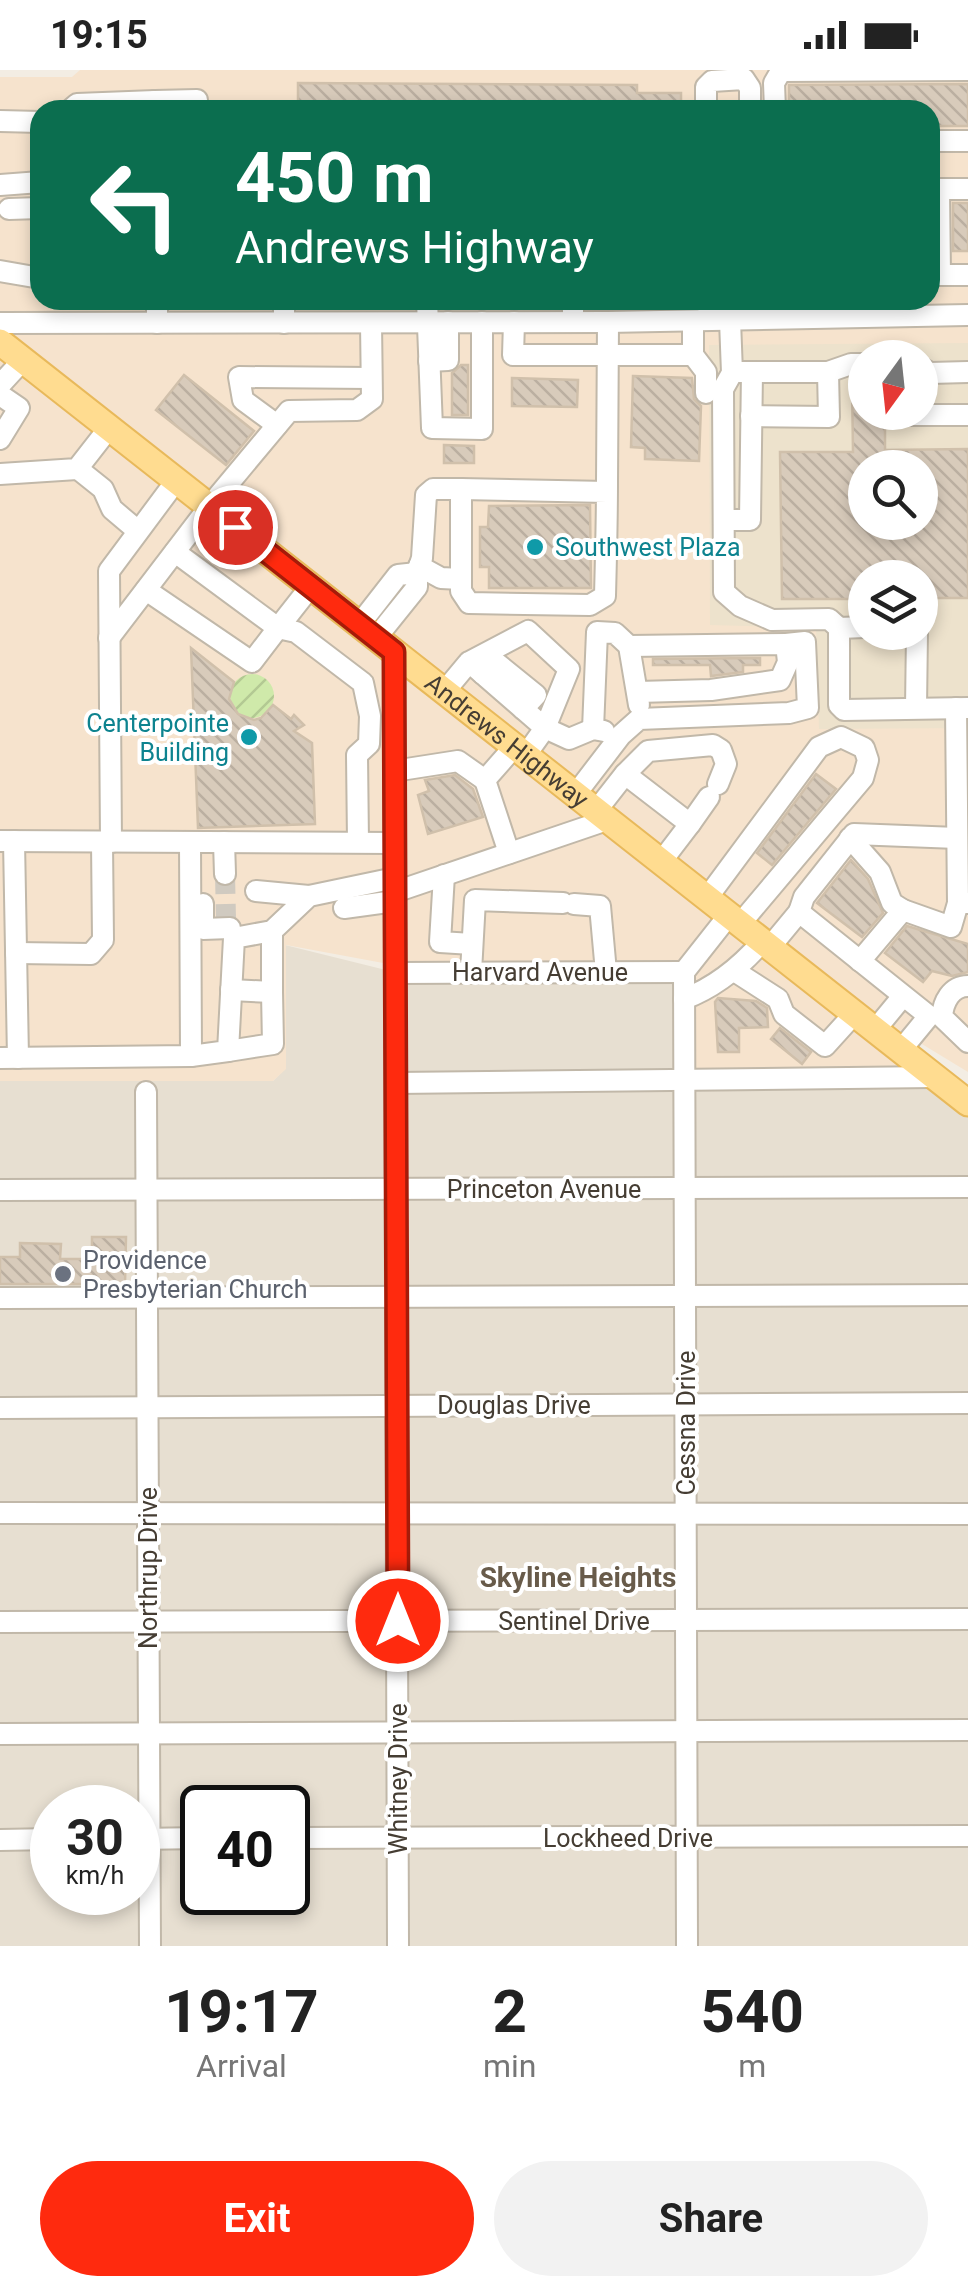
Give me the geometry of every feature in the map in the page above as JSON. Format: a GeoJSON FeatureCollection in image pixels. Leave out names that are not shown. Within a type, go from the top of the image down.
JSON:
{"type":"FeatureCollection","features":[{"type":"Feature","properties":{"kind":"main road","name":"Andrews Highway"},"geometry":{"type":"LineString","coordinates":[[0,342],[854,1014],[934,1076],[965,1094]]}},
{"type":"Feature","properties":{"kind":"street"},"geometry":{"type":"LineString","coordinates":[[775,100],[774,83],[781,71],[968,70]]}},
{"type":"Feature","properties":{"kind":"street"},"geometry":{"type":"LineString","coordinates":[[706,100],[706,88],[712,81],[744,79],[750,88],[750,100]]}},
{"type":"Feature","properties":{"kind":"street"},"geometry":{"type":"LineString","coordinates":[[0,121],[30,122]]}},
{"type":"Feature","properties":{"kind":"street"},"geometry":{"type":"LineString","coordinates":[[940,141],[968,140]]}},
{"type":"Feature","properties":{"kind":"street"},"geometry":{"type":"LineString","coordinates":[[0,185],[30,183]]}},
{"type":"Feature","properties":{"kind":"street"},"geometry":{"type":"LineString","coordinates":[[940,189],[968,189]]}},
{"type":"Feature","properties":{"kind":"street"},"geometry":{"type":"LineString","coordinates":[[9,209],[30,208]]}},
{"type":"Feature","properties":{"kind":"street"},"geometry":{"type":"LineString","coordinates":[[0,271],[30,276]]}},
{"type":"Feature","properties":{"kind":"street"},"geometry":{"type":"LineString","coordinates":[[940,275],[968,275]]}},
{"type":"Feature","properties":{"kind":"street"},"geometry":{"type":"LineString","coordinates":[[70,310],[71,323]]}},
{"type":"Feature","properties":{"kind":"street"},"geometry":{"type":"LineString","coordinates":[[157,310],[158,323]]}},
{"type":"Feature","properties":{"kind":"street"},"geometry":{"type":"LineString","coordinates":[[284,310],[284,323]]}},
{"type":"Feature","properties":{"kind":"street"},"geometry":{"type":"LineString","coordinates":[[432,310],[438,322],[429,361],[432,428],[482,428],[482,322]]}},
{"type":"Feature","properties":{"kind":"street"},"geometry":{"type":"LineString","coordinates":[[573,310],[573,322]]}},
{"type":"Feature","properties":{"kind":"street"},"geometry":{"type":"LineString","coordinates":[[0,323],[608,322],[765,310]]}},
{"type":"Feature","properties":{"kind":"street"},"geometry":{"type":"LineString","coordinates":[[891,310],[968,315]]}},
{"type":"Feature","properties":{"kind":"street"},"geometry":{"type":"LineString","coordinates":[[692,355],[723,313]]}},
{"type":"Feature","properties":{"kind":"street"},"geometry":{"type":"LineString","coordinates":[[723,313],[751,416],[750,520],[724,520]]}},
{"type":"Feature","properties":{"kind":"street"},"geometry":{"type":"LineString","coordinates":[[514,322],[513,355],[692,355]]}},
{"type":"Feature","properties":{"kind":"street"},"geometry":{"type":"LineString","coordinates":[[461,489],[461,592],[469,602],[590,604],[606,596],[608,322]]}},
{"type":"Feature","properties":{"kind":"street"},"geometry":{"type":"LineString","coordinates":[[109,638],[289,411],[357,410],[372,399],[371,323]]}},
{"type":"Feature","properties":{"kind":"street"},"geometry":{"type":"LineString","coordinates":[[692,355],[706,372],[706,394]]}},
{"type":"Feature","properties":{"kind":"street"},"geometry":{"type":"LineString","coordinates":[[0,385],[23,360]]}},
{"type":"Feature","properties":{"kind":"street"},"geometry":{"type":"LineString","coordinates":[[848,365],[828,372],[742,372],[723,388],[724,592],[740,606],[772,620],[829,619],[840,628],[848,628]]}},
{"type":"Feature","properties":{"kind":"street"},"geometry":{"type":"LineString","coordinates":[[751,416],[829,417],[828,372]]}},
{"type":"Feature","properties":{"kind":"street"},"geometry":{"type":"LineString","coordinates":[[938,373],[968,372]]}},
{"type":"Feature","properties":{"kind":"street"},"geometry":{"type":"LineString","coordinates":[[277,425],[243,400],[240,377],[372,378]]}},
{"type":"Feature","properties":{"kind":"street"},"geometry":{"type":"LineString","coordinates":[[0,395],[19,408],[0,439]]}},
{"type":"Feature","properties":{"kind":"street"},"geometry":{"type":"LineString","coordinates":[[938,415],[968,415]]}},
{"type":"Feature","properties":{"kind":"street"},"geometry":{"type":"LineString","coordinates":[[78,468],[109,428]]}},
{"type":"Feature","properties":{"kind":"street"},"geometry":{"type":"LineString","coordinates":[[0,474],[78,468],[103,489],[112,510],[138,532]]}},
{"type":"Feature","properties":{"kind":"street"},"geometry":{"type":"LineString","coordinates":[[16,954],[92,954],[103,940],[109,571],[176,481]]}},
{"type":"Feature","properties":{"kind":"street"},"geometry":{"type":"LineString","coordinates":[[418,570],[426,495],[433,490],[607,492]]}},
{"type":"Feature","properties":{"kind":"street"},"geometry":{"type":"LineString","coordinates":[[175,552],[278,628],[296,632],[363,684],[370,716],[368,744],[357,755],[358,842]]}},
{"type":"Feature","properties":{"kind":"street"},"geometry":{"type":"LineString","coordinates":[[376,638],[398,575],[418,570],[441,578],[461,578]]}},
{"type":"Feature","properties":{"kind":"street"},"geometry":{"type":"LineString","coordinates":[[146,590],[252,662],[310,586]]}},
{"type":"Feature","properties":{"kind":"street"},"geometry":{"type":"LineString","coordinates":[[840,628],[838,706],[844,710],[962,708],[963,903],[952,926],[892,903],[880,872],[850,838]]}},
{"type":"Feature","properties":{"kind":"street"},"geometry":{"type":"LineString","coordinates":[[444,692],[528,631],[570,669],[545,728],[485,780]]}},
{"type":"Feature","properties":{"kind":"street"},"geometry":{"type":"LineString","coordinates":[[594,729],[597,632],[615,634],[628,646],[638,692],[639,719]]}},
{"type":"Feature","properties":{"kind":"street","name":"Whitney Drive"},"geometry":{"type":"LineString","coordinates":[[376,638],[394,771],[398,1946]]}},
{"type":"Feature","properties":{"kind":"street"},"geometry":{"type":"LineString","coordinates":[[593,808],[621,735],[639,719],[789,713],[808,708],[805,642],[628,646]]}},
{"type":"Feature","properties":{"kind":"street"},"geometry":{"type":"LineString","coordinates":[[638,692],[710,690],[780,680],[788,662],[786,644]]}},
{"type":"Feature","properties":{"kind":"street"},"geometry":{"type":"LineString","coordinates":[[916,650],[916,708]]}},
{"type":"Feature","properties":{"kind":"street"},"geometry":{"type":"LineString","coordinates":[[476,668],[545,728],[570,739],[594,729],[621,735]]}},
{"type":"Feature","properties":{"kind":"street"},"geometry":{"type":"LineString","coordinates":[[684,972],[863,778],[868,760],[864,748],[840,738],[819,746],[707,898]]}},
{"type":"Feature","properties":{"kind":"street"},"geometry":{"type":"LineString","coordinates":[[344,908],[509,853],[593,808],[648,751],[713,745],[721,750],[726,764],[714,790],[661,862]]}},
{"type":"Feature","properties":{"kind":"street"},"geometry":{"type":"LineString","coordinates":[[394,771],[458,761],[485,780],[509,853]]}},
{"type":"Feature","properties":{"kind":"street"},"geometry":{"type":"LineString","coordinates":[[625,774],[690,824]]}},
{"type":"Feature","properties":{"kind":"street"},"geometry":{"type":"LineString","coordinates":[[684,1000],[736,972],[799,912],[804,896],[854,834],[961,827]]}},
{"type":"Feature","properties":{"kind":"street"},"geometry":{"type":"LineString","coordinates":[[309,896],[272,931],[273,1044],[191,1056],[9,1058],[16,954],[8,917],[7,842],[394,843]]}},
{"type":"Feature","properties":{"kind":"street"},"geometry":{"type":"LineString","coordinates":[[206,842],[225,874]]}},
{"type":"Feature","properties":{"kind":"street"},"geometry":{"type":"LineString","coordinates":[[206,842],[203,928],[272,931]]}},
{"type":"Feature","properties":{"kind":"street"},"geometry":{"type":"LineString","coordinates":[[191,1056],[206,842]]}},
{"type":"Feature","properties":{"kind":"street"},"geometry":{"type":"LineString","coordinates":[[444,875],[440,942],[472,944]]}},
{"type":"Feature","properties":{"kind":"street"},"geometry":{"type":"LineString","coordinates":[[256,892],[309,896],[395,890]]}},
{"type":"Feature","properties":{"kind":"street"},"geometry":{"type":"LineString","coordinates":[[470,972],[475,900],[600,906],[606,972]]}},
{"type":"Feature","properties":{"kind":"street"},"geometry":{"type":"LineString","coordinates":[[860,961],[902,910]]}},
{"type":"Feature","properties":{"kind":"street"},"geometry":{"type":"LineString","coordinates":[[799,912],[929,1016],[901,1050]]}},
{"type":"Feature","properties":{"kind":"street"},"geometry":{"type":"LineString","coordinates":[[228,1051],[230,928]]}},
{"type":"Feature","properties":{"kind":"street","name":"Harvard Avenue"},"geometry":{"type":"LineString","coordinates":[[395,972],[684,972]]}},
{"type":"Feature","properties":{"kind":"street","name":"Cessna Drive"},"geometry":{"type":"LineString","coordinates":[[684,972],[687,1946]]}},
{"type":"Feature","properties":{"kind":"street"},"geometry":{"type":"LineString","coordinates":[[736,972],[778,999],[784,1014],[825,1046],[830,1058],[823,1078]]}},
{"type":"Feature","properties":{"kind":"street"},"geometry":{"type":"LineString","coordinates":[[778,999],[801,972]]}},
{"type":"Feature","properties":{"kind":"street"},"geometry":{"type":"LineString","coordinates":[[968,986],[952,992],[943,1006],[942,1018],[968,1042]]}},
{"type":"Feature","properties":{"kind":"street"},"geometry":{"type":"LineString","coordinates":[[231,990],[272,992]]}},
{"type":"Feature","properties":{"kind":"street"},"geometry":{"type":"LineString","coordinates":[[875,1030],[903,996]]}},
{"type":"Feature","properties":{"kind":"street"},"geometry":{"type":"LineString","coordinates":[[825,1046],[854,1014]]}},
{"type":"Feature","properties":{"kind":"street"},"geometry":{"type":"LineString","coordinates":[[396,1083],[934,1076]]}},
{"type":"Feature","properties":{"kind":"street","name":"Northrup Drive"},"geometry":{"type":"LineString","coordinates":[[146,1092],[147,1785]]}},
{"type":"Feature","properties":{"kind":"street","name":"Princeton Avenue"},"geometry":{"type":"LineString","coordinates":[[0,1190],[968,1187]]}},
{"type":"Feature","properties":{"kind":"street"},"geometry":{"type":"LineString","coordinates":[[0,1298],[968,1295]]}},
{"type":"Feature","properties":{"kind":"street","name":"Douglas Drive"},"geometry":{"type":"LineString","coordinates":[[0,1408],[968,1403]]}},
{"type":"Feature","properties":{"kind":"street"},"geometry":{"type":"LineString","coordinates":[[0,1513],[968,1514]]}},
{"type":"Feature","properties":{"kind":"street","name":"Sentinel Drive"},"geometry":{"type":"LineString","coordinates":[[0,1622],[968,1619]]}},
{"type":"Feature","properties":{"kind":"street"},"geometry":{"type":"LineString","coordinates":[[0,1734],[968,1730]]}},
{"type":"Feature","properties":{"kind":"street","name":"Lockheed Drive"},"geometry":{"type":"LineString","coordinates":[[310,1838],[968,1836]]}},
{"type":"Feature","properties":{"kind":"street"},"geometry":{"type":"LineString","coordinates":[[0,1840],[30,1839]]}},
{"type":"Feature","properties":{"kind":"street","name":"Northrup Drive"},"geometry":{"type":"LineString","coordinates":[[148,1915],[150,1946]]}},
{"type":"Feature","properties":{"kind":"shaded area"},"geometry":{"type":"Polygon","coordinates":[[[80,70],[968,70],[968,1072],[782,959],[925,1078],[684,1079],[684,972],[394,965],[286,945],[286,1069],[273,1081],[0,1081],[0,77],[72,77],[80,70]]]}},
{"type":"Feature","properties":{"kind":"shaded area"},"geometry":{"type":"Polygon","coordinates":[[[938,343],[968,343],[968,728],[819,729],[816,628],[710,625],[709,345],[848,344],[848,430],[938,430],[938,343]]]}},
{"type":"Feature","properties":{"kind":"shaded area"},"geometry":{"type":"Polygon","coordinates":[[[285,945],[394,972],[684,970],[932,1077],[968,1105],[968,1946],[0,1946],[0,1081],[273,1081],[286,1068],[285,945]]]}},
{"type":"Feature","properties":{"kind":"green space"},"geometry":{"type":"Polygon","coordinates":[[[252,674],[268,680],[274,696],[268,712],[252,718],[236,712],[230,696],[236,680],[252,674]]]}},
{"type":"Feature","properties":{"kind":"building"},"geometry":{"type":"Polygon","coordinates":[[[298,83],[637,85],[637,93],[681,93],[681,100],[298,100],[298,83]]]}},
{"type":"Feature","properties":{"kind":"building"},"geometry":{"type":"Polygon","coordinates":[[[968,84],[968,126],[940,126],[940,100],[789,100],[789,85],[968,84]]]}},
{"type":"Feature","properties":{"kind":"building"},"geometry":{"type":"Polygon","coordinates":[[[953,203],[968,203],[968,251],[953,251],[953,203]]]}},
{"type":"Feature","properties":{"kind":"building"},"geometry":{"type":"Polygon","coordinates":[[[461,365],[468,365],[468,415],[452,415],[452,373],[461,365]]]}},
{"type":"Feature","properties":{"kind":"building"},"geometry":{"type":"Polygon","coordinates":[[[184,375],[254,431],[226,465],[156,410],[184,375]]]}},
{"type":"Feature","properties":{"kind":"building"},"geometry":{"type":"Polygon","coordinates":[[[633,376],[692,378],[694,399],[701,406],[699,461],[645,459],[645,448],[631,447],[633,376]]]}},
{"type":"Feature","properties":{"kind":"building"},"geometry":{"type":"Polygon","coordinates":[[[512,378],[578,380],[577,407],[512,406],[512,378]]]}},
{"type":"Feature","properties":{"kind":"building"},"geometry":{"type":"Polygon","coordinates":[[[853,430],[885,430],[885,450],[853,450],[853,430]]]}},
{"type":"Feature","properties":{"kind":"building"},"geometry":{"type":"Polygon","coordinates":[[[444,445],[474,446],[474,463],[444,463],[444,445]]]}},
{"type":"Feature","properties":{"kind":"building"},"geometry":{"type":"Polygon","coordinates":[[[968,449],[968,598],[938,598],[938,560],[848,560],[848,599],[782,599],[780,452],[848,452],[848,540],[938,540],[938,450],[885,450],[968,449]]]}},
{"type":"Feature","properties":{"kind":"building","name":"Southwest Plaza"},"geometry":{"type":"Polygon","coordinates":[[[590,505],[591,588],[489,588],[489,567],[480,567],[480,527],[488,527],[489,506],[590,505]]]}},
{"type":"Feature","properties":{"kind":"building","name":"Centerpointe Building"},"geometry":{"type":"Polygon","coordinates":[[[191,648],[234,682],[229,699],[238,714],[254,720],[273,705],[304,725],[294,731],[312,743],[315,824],[198,828],[191,648]]]}},
{"type":"Feature","properties":{"kind":"building"},"geometry":{"type":"Polygon","coordinates":[[[760,658],[760,665],[743,665],[743,672],[711,676],[710,665],[653,665],[653,659],[760,658]]]}},
{"type":"Feature","properties":{"kind":"building"},"geometry":{"type":"Polygon","coordinates":[[[816,774],[836,789],[772,865],[757,853],[816,774]]]}},
{"type":"Feature","properties":{"kind":"building"},"geometry":{"type":"Polygon","coordinates":[[[455,775],[473,789],[483,817],[428,834],[418,795],[429,791],[425,780],[455,775]]]}},
{"type":"Feature","properties":{"kind":"building"},"geometry":{"type":"Polygon","coordinates":[[[851,860],[868,879],[883,913],[862,937],[817,903],[851,860]]]}},
{"type":"Feature","properties":{"kind":"building"},"geometry":{"type":"Polygon","coordinates":[[[907,926],[968,944],[968,972],[952,976],[932,971],[923,982],[885,953],[907,926]]]}},
{"type":"Feature","properties":{"kind":"building"},"geometry":{"type":"Polygon","coordinates":[[[718,998],[756,1001],[767,1008],[768,1027],[739,1028],[739,1052],[718,1052],[718,998]]]}},
{"type":"Feature","properties":{"kind":"building"},"geometry":{"type":"Polygon","coordinates":[[[780,1028],[811,1052],[802,1064],[771,1039],[780,1028]]]}},
{"type":"Feature","properties":{"kind":"building","name":"Providence Presbyterian Church"},"geometry":{"type":"Polygon","coordinates":[[[92,1237],[126,1237],[125,1284],[0,1284],[0,1257],[20,1257],[20,1243],[61,1244],[60,1259],[92,1259],[92,1237]]]}},
{"type":"Feature","properties":{"kind":"tunnel"},"geometry":{"type":"LineString","coordinates":[[225,874],[226,919]]}},
{"type":"Feature","properties":{"kind":"place","name":"Southwest Plaza"},"geometry":{"type":"Point","coordinates":[535,547]}},
{"type":"Feature","properties":{"kind":"place","name":"Centerpointe Building"},"geometry":{"type":"Point","coordinates":[249,737]}},
{"type":"Feature","properties":{"kind":"place","name":"Providence Presbyterian Church"},"geometry":{"type":"Point","coordinates":[63,1274]}},
{"type":"Feature","properties":{"kind":"district","name":"Skyline Heights"},"geometry":{"type":"Point","coordinates":[578,1577]}},
{"type":"Feature","properties":{"kind":"route"},"geometry":{"type":"LineString","coordinates":[[235,527],[394,652],[398,1621]]}}]}
